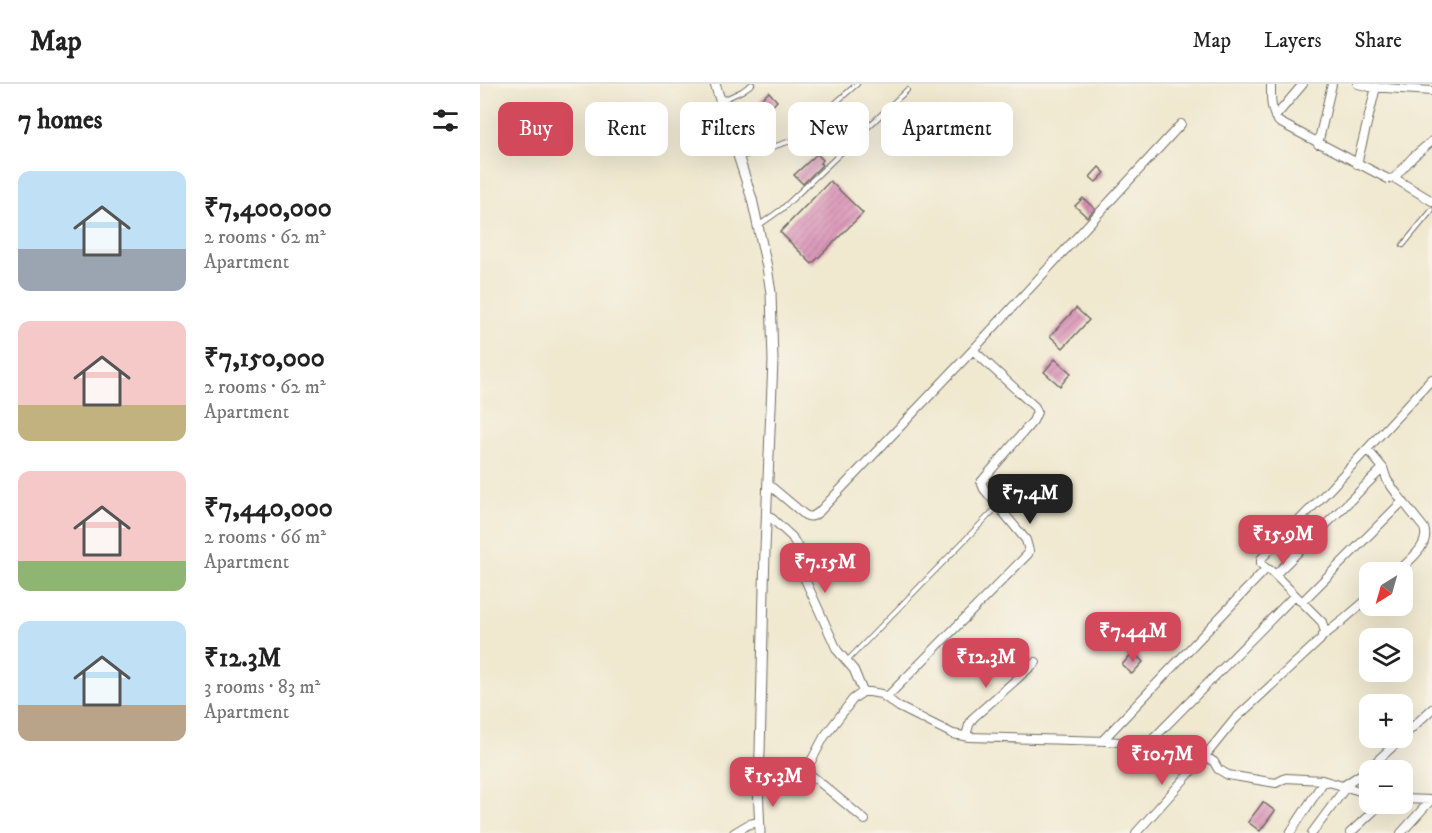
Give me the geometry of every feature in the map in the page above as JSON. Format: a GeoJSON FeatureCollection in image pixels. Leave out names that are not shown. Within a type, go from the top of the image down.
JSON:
{"type":"FeatureCollection","features":[{"type":"Feature","properties":{"kind":"street"},"geometry":{"type":"LineString","coordinates":[[715,84],[752,199],[771,293],[773,361],[758,784],[760,833]]}},
{"type":"Feature","properties":{"kind":"street"},"geometry":{"type":"LineString","coordinates":[[1270,84],[1272,111],[1279,122],[1357,164],[1388,179],[1394,178],[1404,183],[1432,201]]}},
{"type":"Feature","properties":{"kind":"street"},"geometry":{"type":"LineString","coordinates":[[1275,117],[1303,84]]}},
{"type":"Feature","properties":{"kind":"street"},"geometry":{"type":"LineString","coordinates":[[1318,144],[1332,84]]}},
{"type":"Feature","properties":{"kind":"street"},"geometry":{"type":"LineString","coordinates":[[1358,84],[1432,91]]}},
{"type":"Feature","properties":{"kind":"street"},"geometry":{"type":"LineString","coordinates":[[1357,164],[1376,87]]}},
{"type":"Feature","properties":{"kind":"street"},"geometry":{"type":"LineString","coordinates":[[768,484],[809,517],[814,516],[973,350],[1181,124]]}},
{"type":"Feature","properties":{"kind":"street"},"geometry":{"type":"LineString","coordinates":[[1394,178],[1432,141]]}},
{"type":"Feature","properties":{"kind":"street"},"geometry":{"type":"LineString","coordinates":[[886,698],[1028,554],[1029,547],[1026,540],[984,489],[981,482],[982,478],[1033,421],[1037,412],[1035,407],[973,350]]}},
{"type":"Feature","properties":{"kind":"street"},"geometry":{"type":"LineString","coordinates":[[1323,636],[1322,622],[1261,564],[1261,559],[1432,379]]}},
{"type":"Feature","properties":{"kind":"street"},"geometry":{"type":"LineString","coordinates":[[1367,449],[1383,468],[1387,480],[1424,528],[1426,538],[1407,562]]}},
{"type":"Feature","properties":{"kind":"street"},"geometry":{"type":"LineString","coordinates":[[1275,575],[1383,468]]}},
{"type":"Feature","properties":{"kind":"street"},"geometry":{"type":"LineString","coordinates":[[1302,602],[1403,501]]}},
{"type":"Feature","properties":{"kind":"street"},"geometry":{"type":"LineString","coordinates":[[766,513],[792,537],[802,555],[803,575],[837,650],[854,670],[863,692]]}},
{"type":"Feature","properties":{"kind":"street"},"geometry":{"type":"LineString","coordinates":[[1102,741],[1267,569]]}},
{"type":"Feature","properties":{"kind":"street"},"geometry":{"type":"LineString","coordinates":[[1148,744],[1295,595]]}},
{"type":"Feature","properties":{"kind":"street"},"geometry":{"type":"LineString","coordinates":[[1136,833],[1206,756],[1235,719],[1323,636],[1359,606]]}},
{"type":"Feature","properties":{"kind":"street"},"geometry":{"type":"LineString","coordinates":[[966,736],[974,718],[1036,662]]}},
{"type":"Feature","properties":{"kind":"street"},"geometry":{"type":"LineString","coordinates":[[758,784],[801,774],[808,767],[824,736],[853,699],[863,692],[870,692],[880,694],[898,707],[953,734],[1102,741],[1190,749],[1206,756],[1214,762],[1218,769],[1228,775],[1276,783],[1286,778],[1324,781],[1359,791]]}},
{"type":"Feature","properties":{"kind":"street"},"geometry":{"type":"LineString","coordinates":[[1413,727],[1432,709]]}},
{"type":"Feature","properties":{"kind":"street"},"geometry":{"type":"LineString","coordinates":[[1312,833],[1345,787],[1391,748]]}},
{"type":"Feature","properties":{"kind":"street"},"geometry":{"type":"LineString","coordinates":[[804,770],[865,820]]}},
{"type":"Feature","properties":{"kind":"street"},"geometry":{"type":"LineString","coordinates":[[1290,833],[1324,781]]}},
{"type":"Feature","properties":{"kind":"street"},"geometry":{"type":"LineString","coordinates":[[1413,799],[1431,800]]}},
{"type":"Feature","properties":{"kind":"street"},"geometry":{"type":"LineString","coordinates":[[1401,833],[1431,800]]}},
{"type":"Feature","properties":{"kind":"street"},"geometry":{"type":"LineString","coordinates":[[1350,833],[1370,814]]}},
{"type":"Feature","properties":{"kind":"street"},"geometry":{"type":"LineString","coordinates":[[734,833],[749,824],[760,822]]}},
{"type":"Feature","properties":{"kind":"lane"},"geometry":{"type":"LineString","coordinates":[[721,101],[752,84]]}},
{"type":"Feature","properties":{"kind":"lane"},"geometry":{"type":"LineString","coordinates":[[740,157],[791,141],[857,84]]}},
{"type":"Feature","properties":{"kind":"lane"},"geometry":{"type":"LineString","coordinates":[[758,226],[782,209],[907,90]]}},
{"type":"Feature","properties":{"kind":"lane"},"geometry":{"type":"LineString","coordinates":[[1403,245],[1432,210]]}},
{"type":"Feature","properties":{"kind":"lane"},"geometry":{"type":"LineString","coordinates":[[846,661],[998,506]]}},
{"type":"Feature","properties":{"kind":"building"},"geometry":{"type":"Polygon","coordinates":[[[769,92],[777,101],[776,102],[759,101],[769,92]]]}},
{"type":"Feature","properties":{"kind":"building"},"geometry":{"type":"Polygon","coordinates":[[[815,156],[819,156],[823,160],[820,163],[822,165],[803,184],[794,175],[815,156]]]}},
{"type":"Feature","properties":{"kind":"building"},"geometry":{"type":"Polygon","coordinates":[[[1099,167],[1105,173],[1096,182],[1090,177],[1099,167]]]}},
{"type":"Feature","properties":{"kind":"building"},"geometry":{"type":"Polygon","coordinates":[[[830,181],[863,213],[812,264],[780,232],[830,181]]]}},
{"type":"Feature","properties":{"kind":"building"},"geometry":{"type":"Polygon","coordinates":[[[1083,198],[1095,209],[1087,217],[1075,206],[1083,198]]]}},
{"type":"Feature","properties":{"kind":"building"},"geometry":{"type":"Polygon","coordinates":[[[1076,308],[1089,320],[1063,348],[1050,336],[1076,308]]]}},
{"type":"Feature","properties":{"kind":"building"},"geometry":{"type":"Polygon","coordinates":[[[1055,359],[1071,373],[1060,386],[1044,372],[1055,359]]]}},
{"type":"Feature","properties":{"kind":"building"},"geometry":{"type":"Polygon","coordinates":[[[1133,652],[1143,662],[1132,674],[1122,665],[1133,652]]]}},
{"type":"Feature","properties":{"kind":"building"},"geometry":{"type":"Polygon","coordinates":[[[1263,802],[1275,811],[1260,831],[1248,822],[1263,802]]]}}]}
